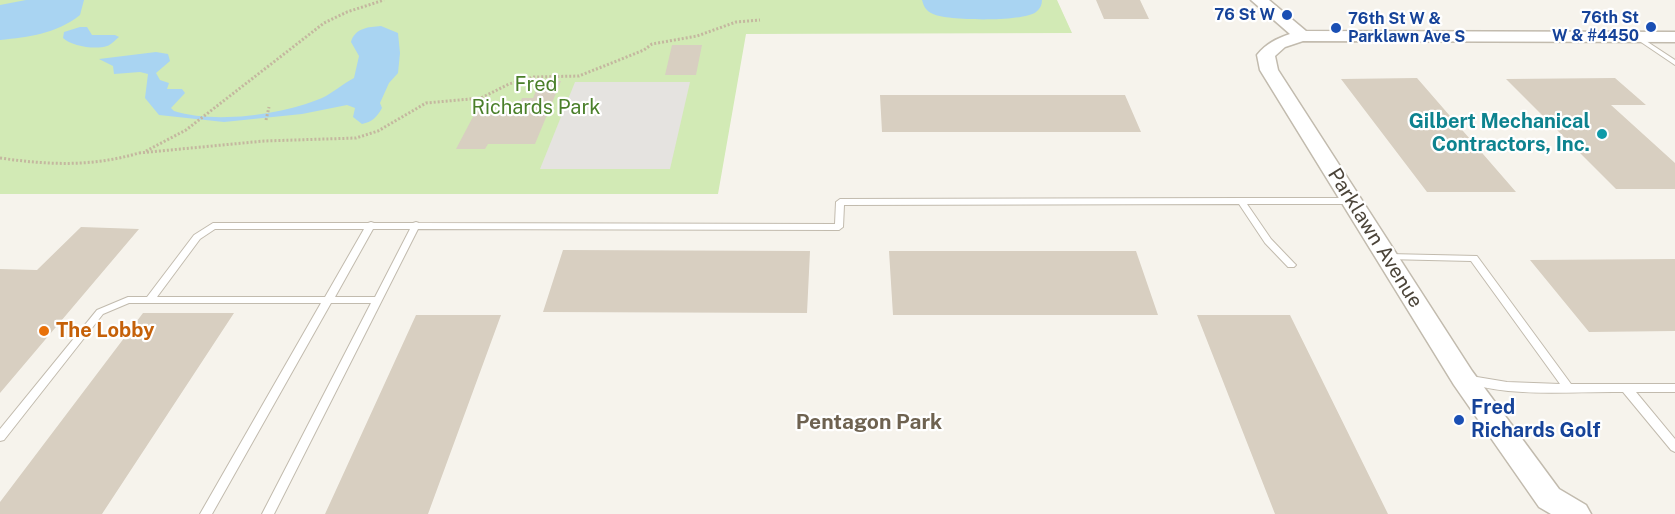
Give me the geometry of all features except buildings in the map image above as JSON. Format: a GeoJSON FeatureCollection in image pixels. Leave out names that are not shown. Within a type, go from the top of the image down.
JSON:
{"type":"FeatureCollection","features":[{"type":"Feature","properties":{"kind":"street"},"geometry":{"type":"LineString","coordinates":[[1259,0],[1302,36],[1675,37]]}},
{"type":"Feature","properties":{"kind":"street","name":"Parklawn Avenue"},"geometry":{"type":"LineString","coordinates":[[1302,36],[1279,43],[1266,55],[1269,70],[1546,506],[1576,514]]}},
{"type":"Feature","properties":{"kind":"lane"},"geometry":{"type":"LineString","coordinates":[[1637,37],[1675,63]]}},
{"type":"Feature","properties":{"kind":"lane"},"geometry":{"type":"LineString","coordinates":[[1241,201],[1268,241],[1291,265]]}},
{"type":"Feature","properties":{"kind":"lane"},"geometry":{"type":"LineString","coordinates":[[150,299],[197,237],[213,226],[838,227],[840,202],[1351,201]]}},
{"type":"Feature","properties":{"kind":"lane"},"geometry":{"type":"LineString","coordinates":[[206,514],[371,225]]}},
{"type":"Feature","properties":{"kind":"lane"},"geometry":{"type":"LineString","coordinates":[[268,514],[416,225]]}},
{"type":"Feature","properties":{"kind":"lane"},"geometry":{"type":"LineString","coordinates":[[1386,257],[1474,258],[1567,386]]}},
{"type":"Feature","properties":{"kind":"lane"},"geometry":{"type":"LineString","coordinates":[[0,436],[100,312],[128,300],[377,300]]}},
{"type":"Feature","properties":{"kind":"lane"},"geometry":{"type":"LineString","coordinates":[[1463,378],[1488,385],[1675,388]]}},
{"type":"Feature","properties":{"kind":"lane"},"geometry":{"type":"LineString","coordinates":[[1626,388],[1675,447]]}},
{"type":"Feature","properties":{"kind":"path"},"geometry":{"type":"LineString","coordinates":[[0,158],[68,167],[108,162],[170,140],[324,23],[347,12],[384,0]]}},
{"type":"Feature","properties":{"kind":"path"},"geometry":{"type":"LineString","coordinates":[[138,153],[264,141],[357,138],[378,131],[426,103],[481,98],[509,84],[534,77],[579,76],[652,44],[697,36],[736,22],[760,20]]}},
{"type":"Feature","properties":{"kind":"path"},"geometry":{"type":"LineString","coordinates":[[266,120],[269,108]]}},
{"type":"Feature","properties":{"kind":"green space","name":"Fred Richards Park"},"geometry":{"type":"Polygon","coordinates":[[[0,0],[1057,0],[1072,33],[746,34],[718,194],[0,194],[0,0]]]}},
{"type":"Feature","properties":{"kind":"shaded area"},"geometry":{"type":"Polygon","coordinates":[[[575,82],[690,82],[670,169],[540,169],[575,82]]]}},
{"type":"Feature","properties":{"kind":"water"},"geometry":{"type":"Polygon","coordinates":[[[26,0],[84,0],[80,15],[61,26],[32,36],[0,40],[0,5],[26,0]]]}},
{"type":"Feature","properties":{"kind":"water"},"geometry":{"type":"Polygon","coordinates":[[[922,0],[1042,0],[1039,10],[1029,15],[1017,18],[985,19],[953,18],[933,14],[929,12],[922,0]]]}},
{"type":"Feature","properties":{"kind":"water"},"geometry":{"type":"Polygon","coordinates":[[[381,26],[398,33],[400,53],[398,73],[389,83],[378,114],[362,124],[353,117],[355,108],[347,105],[302,114],[224,122],[159,115],[145,98],[148,74],[140,72],[114,74],[113,66],[99,59],[156,52],[168,54],[170,61],[156,73],[160,80],[169,83],[167,89],[182,89],[185,93],[171,108],[174,111],[209,117],[248,116],[306,104],[326,96],[354,78],[359,56],[351,42],[353,37],[363,29],[381,26]]]}},
{"type":"Feature","properties":{"kind":"water"},"geometry":{"type":"Polygon","coordinates":[[[87,27],[92,35],[119,37],[108,45],[96,48],[77,45],[63,38],[64,32],[87,27]]]}},
{"type":"Feature","properties":{"kind":"place","name":"76 St W"},"geometry":{"type":"Point","coordinates":[1287,15]}},
{"type":"Feature","properties":{"kind":"place","name":"76th St W & #4450"},"geometry":{"type":"Point","coordinates":[1651,27]}},
{"type":"Feature","properties":{"kind":"place","name":"76th St W & Parklawn Ave S"},"geometry":{"type":"Point","coordinates":[1336,28]}},
{"type":"Feature","properties":{"kind":"place","name":"Gilbert Mechanical Contractors, Inc."},"geometry":{"type":"Point","coordinates":[1602,134]}},
{"type":"Feature","properties":{"kind":"place","name":"The Lobby"},"geometry":{"type":"Point","coordinates":[44,331]}},
{"type":"Feature","properties":{"kind":"place","name":"Fred Richards Golf"},"geometry":{"type":"Point","coordinates":[1459,420]}},
{"type":"Feature","properties":{"kind":"district","name":"Pentagon Park"},"geometry":{"type":"Point","coordinates":[869,423]}}]}
